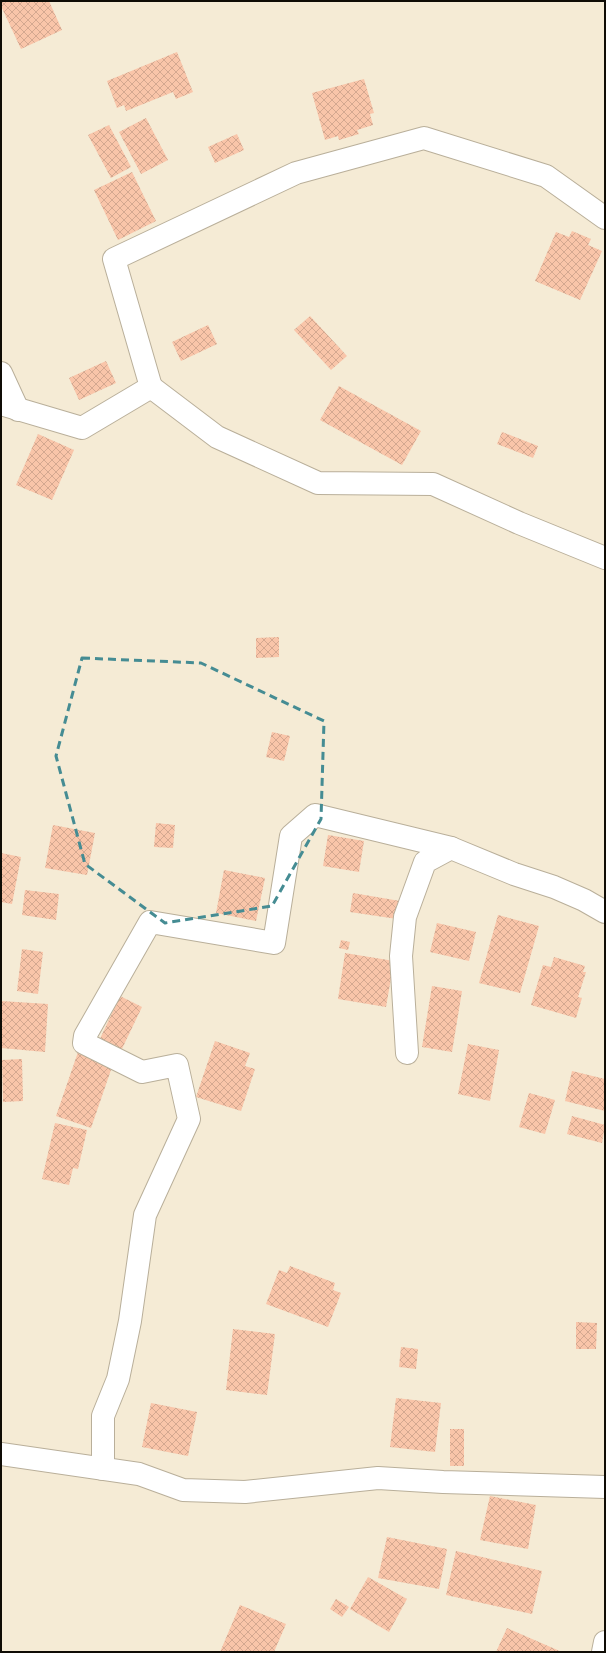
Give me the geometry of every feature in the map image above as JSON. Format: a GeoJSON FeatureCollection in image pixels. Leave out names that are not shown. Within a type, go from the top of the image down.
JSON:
{"type":"FeatureCollection","features":[{"type":"Feature","properties":{"kind":"street"},"geometry":{"type":"LineString","coordinates":[[605,218],[546,176],[424,138],[296,173],[114,259],[151,388],[217,437],[318,483],[433,484],[519,523],[605,558]]}},
{"type":"Feature","properties":{"kind":"street"},"geometry":{"type":"LineString","coordinates":[[1,373],[10,407],[82,428],[151,388]]}},
{"type":"Feature","properties":{"kind":"street"},"geometry":{"type":"LineString","coordinates":[[103,1469],[103,1416],[118,1379],[130,1321],[145,1215],[189,1119],[178,1065],[142,1072],[84,1043],[85,1036],[150,922],[274,943],[291,836],[315,815],[451,848],[514,874],[554,886],[605,912]]}},
{"type":"Feature","properties":{"kind":"street"},"geometry":{"type":"LineString","coordinates":[[407,1053],[401,956],[405,916],[426,862],[451,848]]}},
{"type":"Feature","properties":{"kind":"street"},"geometry":{"type":"LineString","coordinates":[[1,1454],[139,1474],[183,1490],[245,1492],[378,1478],[443,1482],[605,1487]]}},
{"type":"Feature","properties":{"kind":"street"},"geometry":{"type":"LineString","coordinates":[[603,1652],[605,1642]]}},
{"type":"Feature","properties":{"kind":"highlighted area"},"geometry":{"type":"Polygon","coordinates":[[[82,658],[201,663],[324,721],[321,819],[272,906],[165,923],[85,864],[56,756],[82,658]]]}},
{"type":"Feature","properties":{"kind":"building"},"geometry":{"type":"Polygon","coordinates":[[[1,1],[49,1],[62,30],[21,49],[1,6],[1,1]]]}},
{"type":"Feature","properties":{"kind":"building"},"geometry":{"type":"Polygon","coordinates":[[[177,52],[193,92],[176,99],[173,92],[126,111],[124,105],[117,108],[107,81],[177,52]]]}},
{"type":"Feature","properties":{"kind":"building"},"geometry":{"type":"Polygon","coordinates":[[[364,79],[374,113],[370,114],[373,125],[357,130],[359,134],[339,140],[338,136],[325,140],[312,93],[364,79]]]}},
{"type":"Feature","properties":{"kind":"building"},"geometry":{"type":"Polygon","coordinates":[[[146,118],[168,160],[141,174],[119,132],[146,118]]]}},
{"type":"Feature","properties":{"kind":"building"},"geometry":{"type":"Polygon","coordinates":[[[109,125],[131,167],[111,178],[88,135],[109,125]]]}},
{"type":"Feature","properties":{"kind":"building"},"geometry":{"type":"Polygon","coordinates":[[[237,134],[244,150],[215,163],[208,147],[237,134]]]}},
{"type":"Feature","properties":{"kind":"building"},"geometry":{"type":"Polygon","coordinates":[[[132,172],[156,221],[118,240],[94,190],[132,172]]]}},
{"type":"Feature","properties":{"kind":"building"},"geometry":{"type":"Polygon","coordinates":[[[572,231],[591,239],[588,245],[602,251],[580,300],[535,281],[556,232],[569,237],[572,231]]]}},
{"type":"Feature","properties":{"kind":"building"},"geometry":{"type":"Polygon","coordinates":[[[310,316],[347,356],[331,370],[294,330],[310,316]]]}},
{"type":"Feature","properties":{"kind":"building"},"geometry":{"type":"Polygon","coordinates":[[[208,325],[217,344],[181,361],[172,342],[208,325]]]}},
{"type":"Feature","properties":{"kind":"building"},"geometry":{"type":"Polygon","coordinates":[[[106,361],[116,383],[79,400],[69,378],[106,361]]]}},
{"type":"Feature","properties":{"kind":"building"},"geometry":{"type":"Polygon","coordinates":[[[339,386],[421,431],[402,465],[320,420],[339,386]]]}},
{"type":"Feature","properties":{"kind":"building"},"geometry":{"type":"Polygon","coordinates":[[[502,432],[538,446],[533,458],[497,444],[502,432]]]}},
{"type":"Feature","properties":{"kind":"building"},"geometry":{"type":"Polygon","coordinates":[[[38,434],[74,450],[52,500],[16,485],[38,434]]]}},
{"type":"Feature","properties":{"kind":"building"},"geometry":{"type":"Polygon","coordinates":[[[279,637],[279,657],[256,658],[256,638],[279,637]]]}},
{"type":"Feature","properties":{"kind":"building"},"geometry":{"type":"Polygon","coordinates":[[[272,732],[290,736],[284,761],[266,757],[272,732]]]}},
{"type":"Feature","properties":{"kind":"building"},"geometry":{"type":"Polygon","coordinates":[[[156,823],[175,825],[173,848],[154,847],[156,823]]]}},
{"type":"Feature","properties":{"kind":"building"},"geometry":{"type":"Polygon","coordinates":[[[53,825],[95,833],[87,875],[45,868],[53,825]]]}},
{"type":"Feature","properties":{"kind":"building"},"geometry":{"type":"Polygon","coordinates":[[[328,835],[364,841],[359,872],[323,866],[328,835]]]}},
{"type":"Feature","properties":{"kind":"building"},"geometry":{"type":"Polygon","coordinates":[[[1,853],[21,857],[12,904],[1,902],[1,853]]]}},
{"type":"Feature","properties":{"kind":"building"},"geometry":{"type":"Polygon","coordinates":[[[224,870],[265,878],[256,921],[216,913],[224,870]]]}},
{"type":"Feature","properties":{"kind":"building"},"geometry":{"type":"Polygon","coordinates":[[[25,890],[59,894],[56,920],[22,915],[25,890]]]}},
{"type":"Feature","properties":{"kind":"building"},"geometry":{"type":"Polygon","coordinates":[[[353,893],[400,901],[397,919],[350,912],[353,893]]]}},
{"type":"Feature","properties":{"kind":"building"},"geometry":{"type":"Polygon","coordinates":[[[498,915],[539,926],[520,993],[479,983],[498,915]]]}},
{"type":"Feature","properties":{"kind":"building"},"geometry":{"type":"Polygon","coordinates":[[[437,923],[476,932],[469,961],[430,952],[437,923]]]}},
{"type":"Feature","properties":{"kind":"building"},"geometry":{"type":"Polygon","coordinates":[[[341,940],[350,942],[348,950],[339,948],[341,940]]]}},
{"type":"Feature","properties":{"kind":"building"},"geometry":{"type":"Polygon","coordinates":[[[22,949],[43,952],[38,994],[17,991],[22,949]]]}},
{"type":"Feature","properties":{"kind":"building"},"geometry":{"type":"Polygon","coordinates":[[[345,953],[394,961],[386,1007],[338,999],[345,953]]]}},
{"type":"Feature","properties":{"kind":"building"},"geometry":{"type":"Polygon","coordinates":[[[554,957],[585,966],[583,972],[586,972],[578,997],[582,998],[576,1018],[531,1005],[543,965],[551,967],[554,957]]]}},
{"type":"Feature","properties":{"kind":"building"},"geometry":{"type":"Polygon","coordinates":[[[432,986],[462,991],[452,1052],[422,1047],[432,986]]]}},
{"type":"Feature","properties":{"kind":"building"},"geometry":{"type":"Polygon","coordinates":[[[120,996],[142,1007],[120,1053],[98,1043],[120,996]]]}},
{"type":"Feature","properties":{"kind":"building"},"geometry":{"type":"Polygon","coordinates":[[[1,1001],[48,1004],[45,1052],[1,1048],[1,1001]]]}},
{"type":"Feature","properties":{"kind":"building"},"geometry":{"type":"Polygon","coordinates":[[[215,1041],[250,1053],[245,1066],[255,1069],[241,1111],[196,1097],[215,1041]]]}},
{"type":"Feature","properties":{"kind":"building"},"geometry":{"type":"Polygon","coordinates":[[[468,1044],[499,1050],[490,1101],[458,1094],[468,1044]]]}},
{"type":"Feature","properties":{"kind":"building"},"geometry":{"type":"Polygon","coordinates":[[[78,1052],[113,1064],[91,1128],[56,1116],[78,1052]]]}},
{"type":"Feature","properties":{"kind":"building"},"geometry":{"type":"Polygon","coordinates":[[[22,1059],[23,1101],[3,1102],[2,1060],[22,1059]]]}},
{"type":"Feature","properties":{"kind":"building"},"geometry":{"type":"Polygon","coordinates":[[[572,1071],[605,1079],[605,1111],[565,1101],[572,1071]]]}},
{"type":"Feature","properties":{"kind":"building"},"geometry":{"type":"Polygon","coordinates":[[[529,1093],[555,1100],[545,1134],[519,1127],[529,1093]]]}},
{"type":"Feature","properties":{"kind":"building"},"geometry":{"type":"Polygon","coordinates":[[[572,1116],[605,1125],[602,1143],[567,1134],[572,1116]]]}},
{"type":"Feature","properties":{"kind":"building"},"geometry":{"type":"Polygon","coordinates":[[[55,1123],[87,1130],[78,1169],[73,1168],[69,1185],[42,1179],[55,1123]]]}},
{"type":"Feature","properties":{"kind":"building"},"geometry":{"type":"Polygon","coordinates":[[[290,1266],[335,1283],[333,1290],[341,1293],[328,1327],[266,1304],[279,1270],[287,1273],[290,1266]]]}},
{"type":"Feature","properties":{"kind":"building"},"geometry":{"type":"Polygon","coordinates":[[[576,1322],[597,1323],[596,1349],[576,1349],[576,1322]]]}},
{"type":"Feature","properties":{"kind":"building"},"geometry":{"type":"Polygon","coordinates":[[[233,1329],[275,1334],[267,1395],[226,1390],[233,1329]]]}},
{"type":"Feature","properties":{"kind":"building"},"geometry":{"type":"Polygon","coordinates":[[[401,1347],[418,1349],[416,1369],[399,1367],[401,1347]]]}},
{"type":"Feature","properties":{"kind":"building"},"geometry":{"type":"Polygon","coordinates":[[[396,1398],[441,1403],[435,1452],[390,1447],[396,1398]]]}},
{"type":"Feature","properties":{"kind":"building"},"geometry":{"type":"Polygon","coordinates":[[[151,1403],[197,1412],[188,1456],[142,1447],[151,1403]]]}},
{"type":"Feature","properties":{"kind":"building"},"geometry":{"type":"Polygon","coordinates":[[[450,1429],[464,1429],[464,1466],[450,1466],[450,1429]]]}},
{"type":"Feature","properties":{"kind":"building"},"geometry":{"type":"Polygon","coordinates":[[[490,1496],[536,1505],[528,1549],[480,1540],[490,1496]]]}},
{"type":"Feature","properties":{"kind":"building"},"geometry":{"type":"Polygon","coordinates":[[[387,1537],[447,1549],[439,1589],[378,1578],[387,1537]]]}},
{"type":"Feature","properties":{"kind":"building"},"geometry":{"type":"Polygon","coordinates":[[[456,1551],[542,1571],[532,1614],[446,1595],[456,1551]]]}},
{"type":"Feature","properties":{"kind":"building"},"geometry":{"type":"Polygon","coordinates":[[[368,1577],[407,1599],[389,1632],[350,1609],[368,1577]]]}},
{"type":"Feature","properties":{"kind":"building"},"geometry":{"type":"Polygon","coordinates":[[[336,1599],[349,1607],[342,1617],[330,1609],[336,1599]]]}},
{"type":"Feature","properties":{"kind":"building"},"geometry":{"type":"Polygon","coordinates":[[[240,1605],[286,1624],[274,1652],[220,1652],[240,1605]]]}},
{"type":"Feature","properties":{"kind":"building"},"geometry":{"type":"Polygon","coordinates":[[[507,1628],[562,1652],[496,1652],[507,1628]]]}}]}
